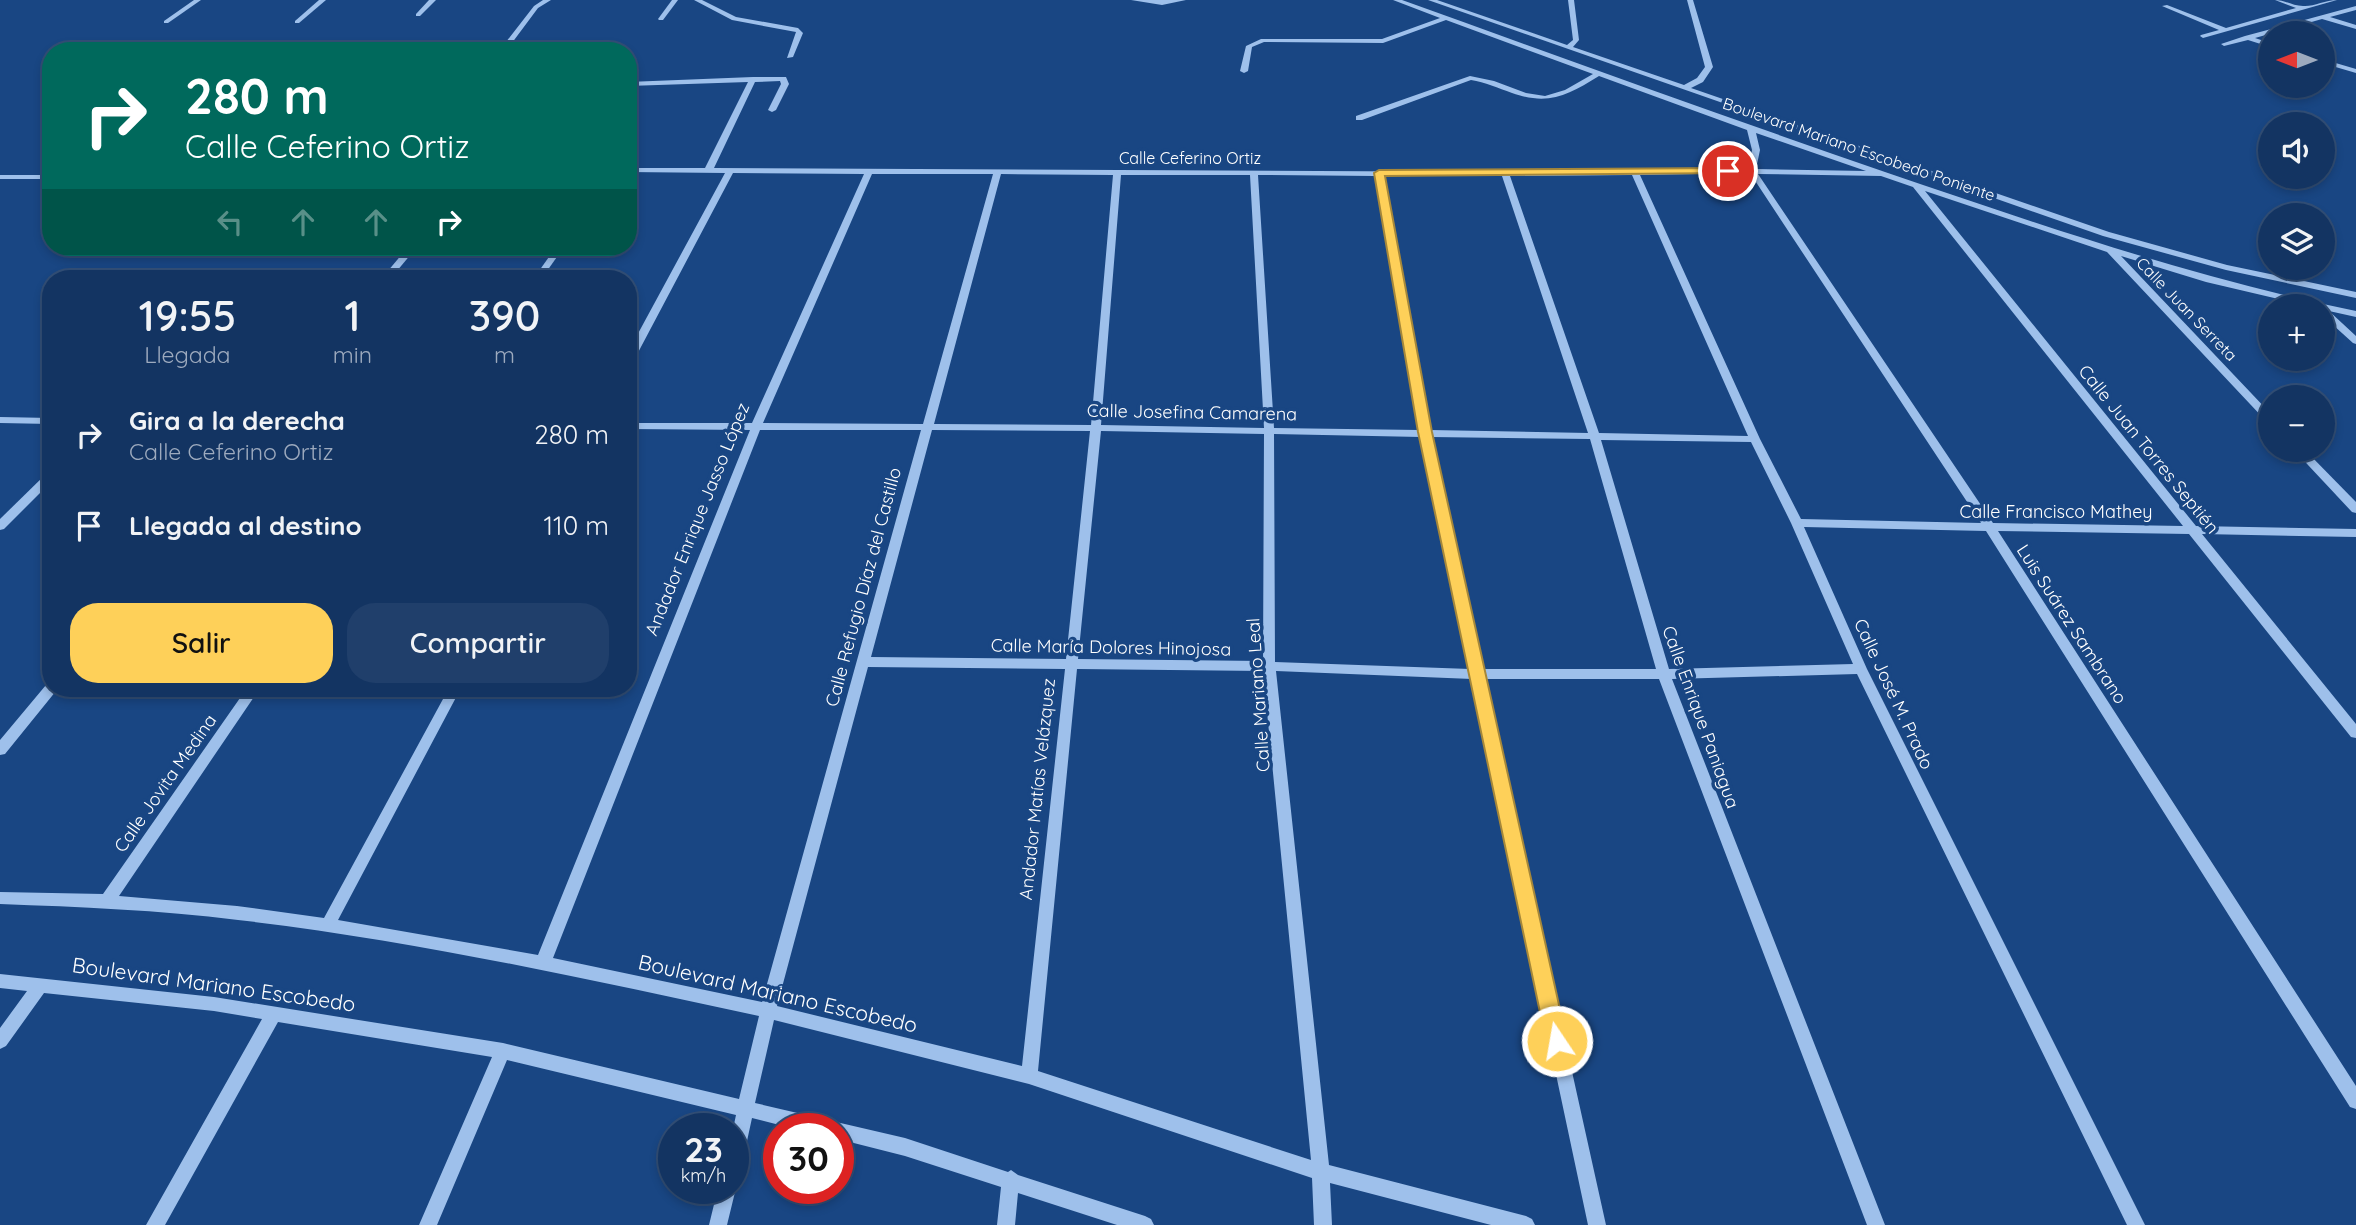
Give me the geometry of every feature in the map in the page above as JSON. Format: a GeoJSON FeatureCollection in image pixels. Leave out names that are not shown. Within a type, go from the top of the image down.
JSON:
{"type":"FeatureCollection","features":[{"type":"Feature","properties":{"kind":"street"},"geometry":{"type":"LineString","coordinates":[[166,22],[198,0]]}},
{"type":"Feature","properties":{"kind":"street"},"geometry":{"type":"LineString","coordinates":[[298,22],[323,0]]}},
{"type":"Feature","properties":{"kind":"street"},"geometry":{"type":"LineString","coordinates":[[418,15],[433,0]]}},
{"type":"Feature","properties":{"kind":"street"},"geometry":{"type":"LineString","coordinates":[[530,0],[537,7]]}},
{"type":"Feature","properties":{"kind":"street"},"geometry":{"type":"LineString","coordinates":[[509,42],[537,7],[548,0]]}},
{"type":"Feature","properties":{"kind":"street"},"geometry":{"type":"LineString","coordinates":[[661,19],[675,0]]}},
{"type":"Feature","properties":{"kind":"street"},"geometry":{"type":"LineString","coordinates":[[697,0],[734,19],[798,30],[800,33],[789,57]]}},
{"type":"Feature","properties":{"kind":"street"},"geometry":{"type":"LineString","coordinates":[[1138,1],[1162,4],[1183,0]]}},
{"type":"Feature","properties":{"kind":"street","name":"Boulevard Mariano Escobedo Poniente"},"geometry":{"type":"LineString","coordinates":[[1396,0],[1916,186],[2110,251],[2266,294]]}},
{"type":"Feature","properties":{"kind":"street","name":"Boulevard Mariano Escobedo Poniente"},"geometry":{"type":"LineString","coordinates":[[1431,0],[2106,234],[2226,267],[2356,295]]}},
{"type":"Feature","properties":{"kind":"street"},"geometry":{"type":"LineString","coordinates":[[1568,48],[1576,40],[1571,0]]}},
{"type":"Feature","properties":{"kind":"street"},"geometry":{"type":"LineString","coordinates":[[1684,88],[1700,80],[1709,66],[1690,0]]}},
{"type":"Feature","properties":{"kind":"street"},"geometry":{"type":"LineString","coordinates":[[2278,0],[2302,9]]}},
{"type":"Feature","properties":{"kind":"street"},"geometry":{"type":"LineString","coordinates":[[2203,36],[2334,0]]}},
{"type":"Feature","properties":{"kind":"street"},"geometry":{"type":"LineString","coordinates":[[2165,6],[2258,41]]}},
{"type":"Feature","properties":{"kind":"street"},"geometry":{"type":"LineString","coordinates":[[2224,44],[2356,8]]}},
{"type":"Feature","properties":{"kind":"street"},"geometry":{"type":"LineString","coordinates":[[1244,71],[1250,46],[1263,40],[1383,41],[1446,18]]}},
{"type":"Feature","properties":{"kind":"street"},"geometry":{"type":"LineString","coordinates":[[2324,18],[2356,27]]}},
{"type":"Feature","properties":{"kind":"street"},"geometry":{"type":"LineString","coordinates":[[2335,65],[2356,71]]}},
{"type":"Feature","properties":{"kind":"street"},"geometry":{"type":"LineString","coordinates":[[1359,118],[1470,78],[1547,97],[1600,73]]}},
{"type":"Feature","properties":{"kind":"street"},"geometry":{"type":"LineString","coordinates":[[637,84],[778,78],[785,84],[772,110]]}},
{"type":"Feature","properties":{"kind":"street"},"geometry":{"type":"LineString","coordinates":[[708,171],[753,79]]}},
{"type":"Feature","properties":{"kind":"street"},"geometry":{"type":"LineString","coordinates":[[1751,129],[1756,150],[1752,171]]}},
{"type":"Feature","properties":{"kind":"street","name":"Calle Ceferino Ortiz"},"geometry":{"type":"LineString","coordinates":[[637,170],[1505,174],[1752,171],[1884,174]]}},
{"type":"Feature","properties":{"kind":"street"},"geometry":{"type":"LineString","coordinates":[[637,345],[730,171]]}},
{"type":"Feature","properties":{"kind":"street","name":"Luis Suárez Sambrano"},"geometry":{"type":"LineString","coordinates":[[1752,171],[1991,529],[2356,1101]]}},
{"type":"Feature","properties":{"kind":"street","name":"Andador Enrique Jasso López"},"geometry":{"type":"LineString","coordinates":[[543,963],[756,427],[869,172]]}},
{"type":"Feature","properties":{"kind":"street","name":"Andador Matías Velázquez"},"geometry":{"type":"LineString","coordinates":[[1029,1076],[1096,428],[1117,172]]}},
{"type":"Feature","properties":{"kind":"street","name":"Calle Mariano Leal"},"geometry":{"type":"LineString","coordinates":[[1254,172],[1269,430],[1269,666],[1321,1172],[1323,1225]]}},
{"type":"Feature","properties":{"kind":"street","name":"Calle José M. Prado"},"geometry":{"type":"LineString","coordinates":[[1635,172],[1755,439],[1797,523],[1861,669],[2136,1225]]}},
{"type":"Feature","properties":{"kind":"street","name":"Calle Refugio Díaz del Castillo"},"geometry":{"type":"LineString","coordinates":[[747,1109],[768,1011],[997,173]]}},
{"type":"Feature","properties":{"kind":"street"},"geometry":{"type":"LineString","coordinates":[[1379,173],[1425,432],[1475,674],[1597,1225]]}},
{"type":"Feature","properties":{"kind":"street","name":"Calle Enrique Paniagua"},"geometry":{"type":"LineString","coordinates":[[1505,174],[1594,435],[1664,674],[1876,1225]]}},
{"type":"Feature","properties":{"kind":"street"},"geometry":{"type":"LineString","coordinates":[[0,177],[42,177]]}},
{"type":"Feature","properties":{"kind":"street","name":"Calle Juan Torres Septién"},"geometry":{"type":"LineString","coordinates":[[1916,186],[2356,733]]}},
{"type":"Feature","properties":{"kind":"street","name":"Calle Juan Serreta"},"geometry":{"type":"LineString","coordinates":[[2110,251],[2258,406]]}},
{"type":"Feature","properties":{"kind":"street"},"geometry":{"type":"LineString","coordinates":[[393,270],[405,256]]}},
{"type":"Feature","properties":{"kind":"street","name":"Boulevard Mariano Escobedo Poniente"},"geometry":{"type":"LineString","coordinates":[[2335,310],[2356,314]]}},
{"type":"Feature","properties":{"kind":"street"},"geometry":{"type":"LineString","coordinates":[[2335,321],[2356,341]]}},
{"type":"Feature","properties":{"kind":"street"},"geometry":{"type":"LineString","coordinates":[[0,420],[42,421]]}},
{"type":"Feature","properties":{"kind":"street","name":"Calle Josefina Camarena"},"geometry":{"type":"LineString","coordinates":[[637,426],[1269,430],[1755,439]]}},
{"type":"Feature","properties":{"kind":"street"},"geometry":{"type":"LineString","coordinates":[[2311,462],[2356,509]]}},
{"type":"Feature","properties":{"kind":"street"},"geometry":{"type":"LineString","coordinates":[[0,526],[42,484]]}},
{"type":"Feature","properties":{"kind":"street","name":"Calle Francisco Mathey"},"geometry":{"type":"LineString","coordinates":[[1797,523],[1991,529],[2191,529],[2356,533]]}},
{"type":"Feature","properties":{"kind":"street","name":"Calle María Dolores Hinojosa"},"geometry":{"type":"LineString","coordinates":[[865,662],[1269,666],[1475,674],[1664,674],[1861,669]]}},
{"type":"Feature","properties":{"kind":"street"},"geometry":{"type":"LineString","coordinates":[[0,750],[44,697]]}},
{"type":"Feature","properties":{"kind":"street","name":"Calle Jovita Medina"},"geometry":{"type":"LineString","coordinates":[[107,901],[248,697]]}},
{"type":"Feature","properties":{"kind":"street"},"geometry":{"type":"LineString","coordinates":[[328,925],[450,697]]}},
{"type":"Feature","properties":{"kind":"street","name":"Boulevard Mariano Escobedo"},"geometry":{"type":"LineString","coordinates":[[0,898],[107,901],[328,925],[543,963],[768,1011],[1029,1076],[1321,1172],[1526,1225]]}},
{"type":"Feature","properties":{"kind":"street","name":"Boulevard Mariano Escobedo"},"geometry":{"type":"LineString","coordinates":[[0,981],[274,1013],[503,1051],[764,1113]]}},
{"type":"Feature","properties":{"kind":"street"},"geometry":{"type":"LineString","coordinates":[[0,1041],[41,984]]}},
{"type":"Feature","properties":{"kind":"street"},"geometry":{"type":"LineString","coordinates":[[155,1225],[274,1013]]}},
{"type":"Feature","properties":{"kind":"street"},"geometry":{"type":"LineString","coordinates":[[428,1225],[503,1051]]}},
{"type":"Feature","properties":{"kind":"street"},"geometry":{"type":"LineString","coordinates":[[746,1113],[747,1109]]}},
{"type":"Feature","properties":{"kind":"street"},"geometry":{"type":"LineString","coordinates":[[854,1134],[1011,1179],[1144,1225]]}},
{"type":"Feature","properties":{"kind":"street"},"geometry":{"type":"LineString","coordinates":[[1006,1225],[1011,1179]]}},
{"type":"Feature","properties":{"kind":"street"},"geometry":{"type":"LineString","coordinates":[[718,1225],[723,1204]]}},
{"type":"Feature","properties":{"kind":"route"},"geometry":{"type":"LineString","coordinates":[[1557,1041],[1475,674],[1425,432],[1379,173],[1728,171]]}}]}
